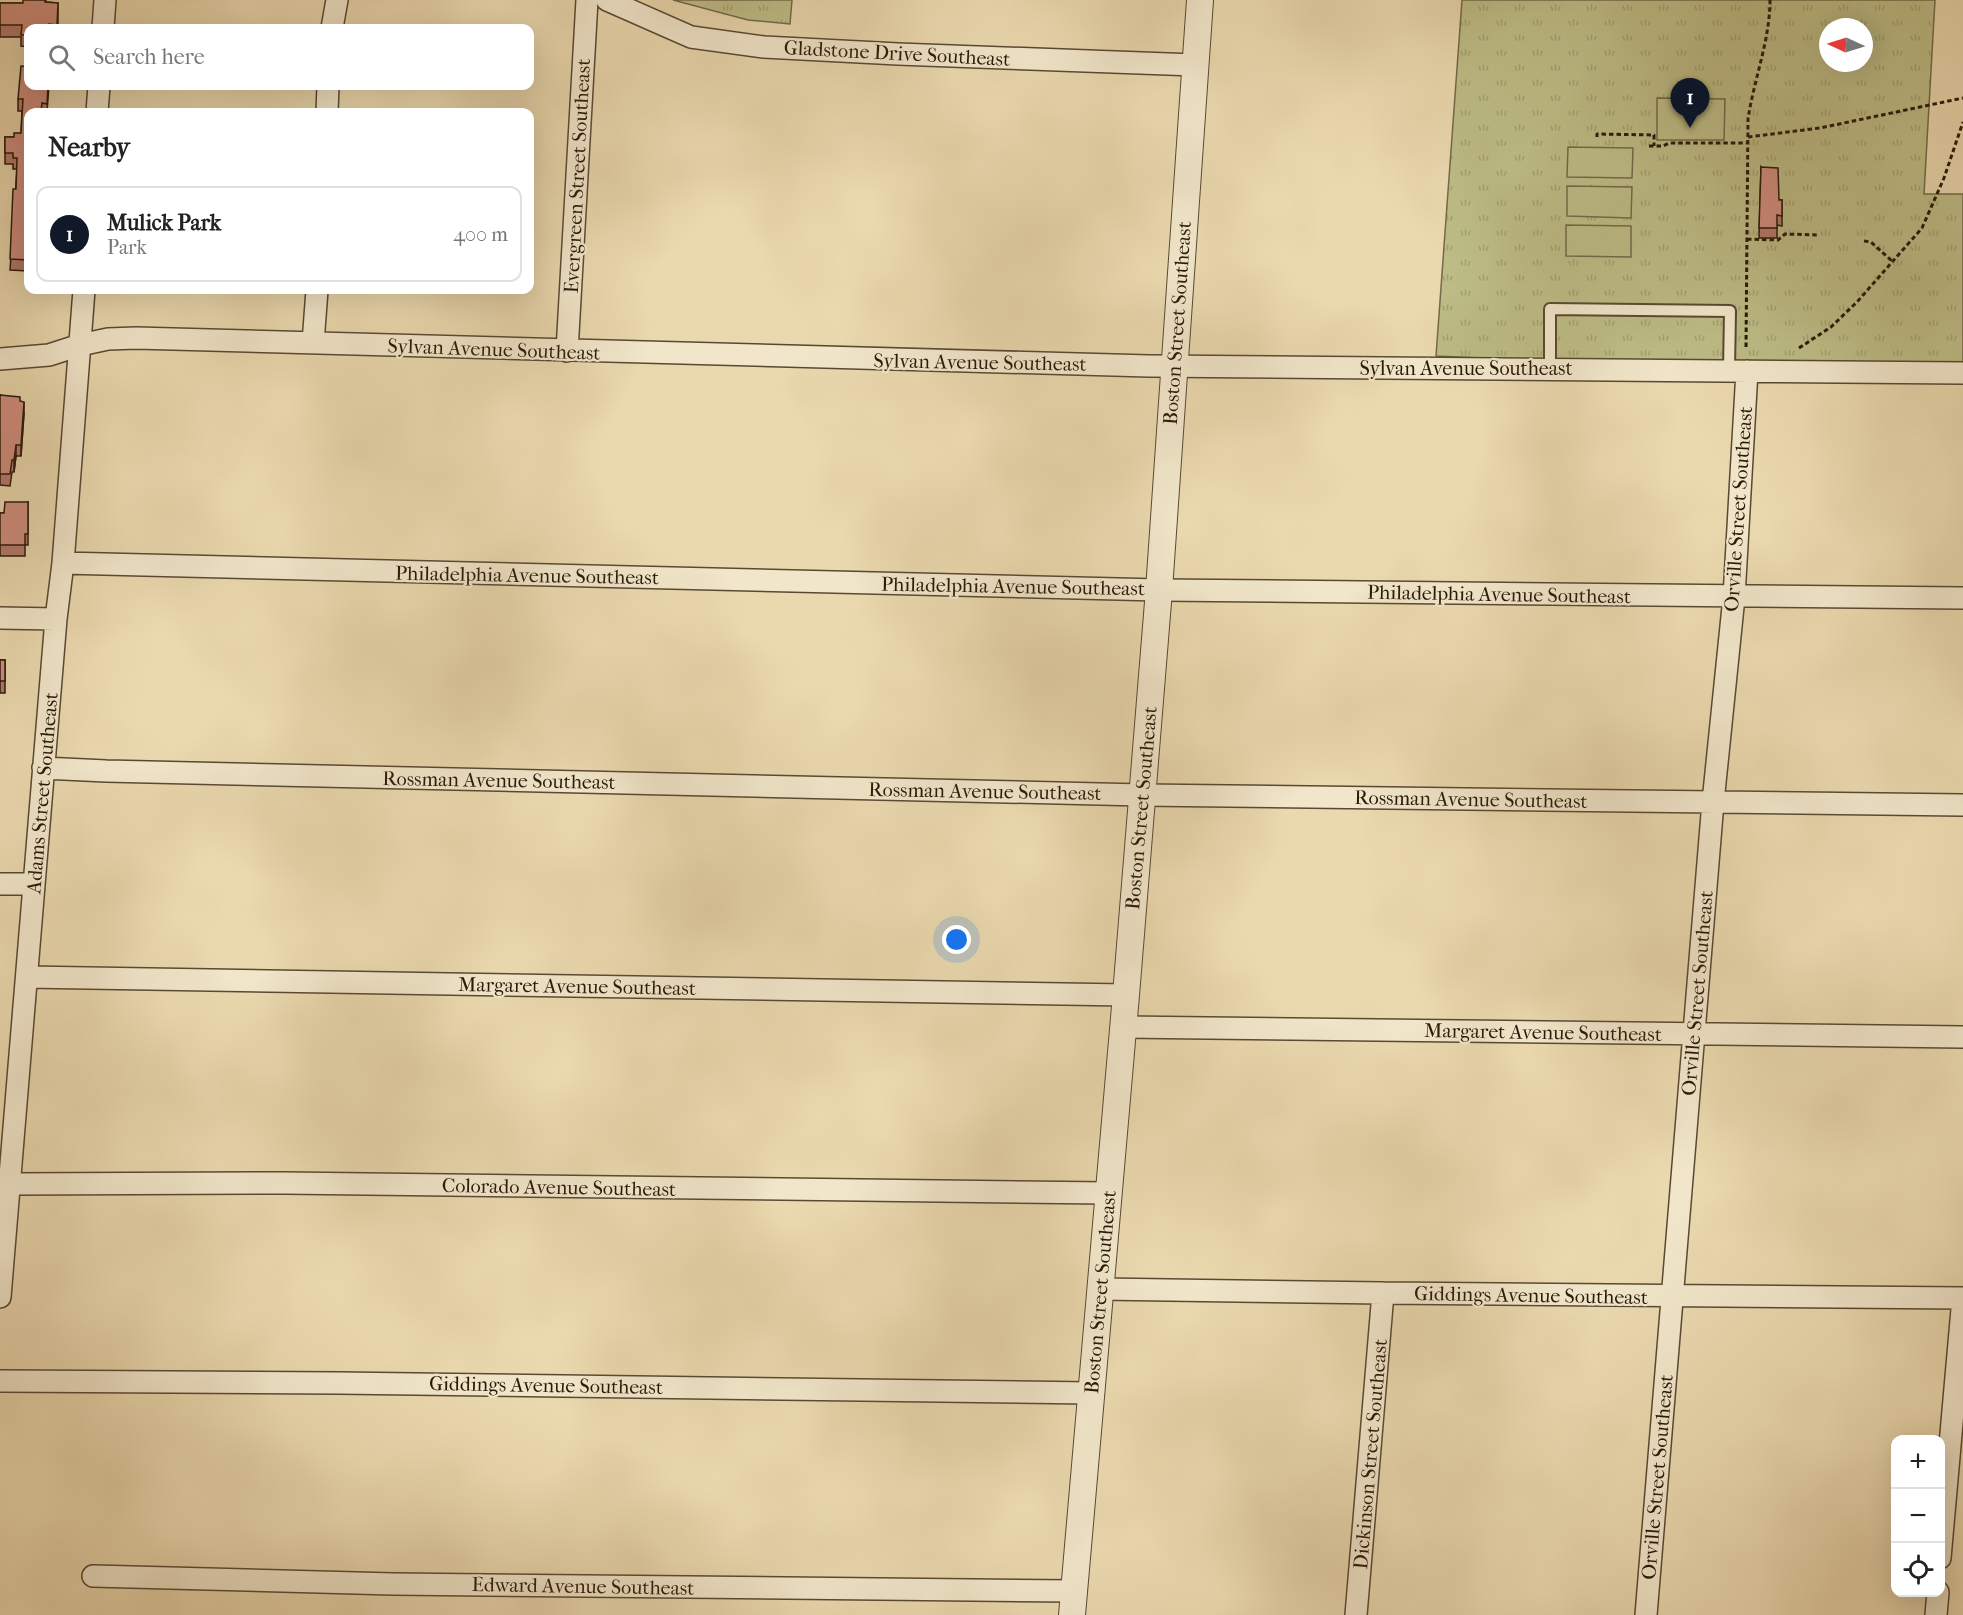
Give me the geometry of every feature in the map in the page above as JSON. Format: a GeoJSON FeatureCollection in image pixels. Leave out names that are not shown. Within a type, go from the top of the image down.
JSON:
{"type":"FeatureCollection","features":[{"type":"Feature","properties":{"kind":"street"},"geometry":{"type":"LineString","coordinates":[[103,24],[105,0]]}},
{"type":"Feature","properties":{"kind":"street"},"geometry":{"type":"LineString","coordinates":[[333,24],[337,0]]}},
{"type":"Feature","properties":{"kind":"street","name":"Evergreen Street Southeast"},"geometry":{"type":"LineString","coordinates":[[567,351],[587,0]]}},
{"type":"Feature","properties":{"kind":"street","name":"Gladstone Drive Southeast"},"geometry":{"type":"LineString","coordinates":[[607,0],[691,37],[764,46],[898,54],[1195,65]]}},
{"type":"Feature","properties":{"kind":"street","name":"Boston Street Southeast"},"geometry":{"type":"LineString","coordinates":[[1073,1603],[1159,590],[1200,0]]}},
{"type":"Feature","properties":{"kind":"street"},"geometry":{"type":"LineString","coordinates":[[97,108],[99,90]]}},
{"type":"Feature","properties":{"kind":"street"},"geometry":{"type":"LineString","coordinates":[[327,108],[328,90]]}},
{"type":"Feature","properties":{"kind":"street","name":"Adams Street Southeast"},"geometry":{"type":"LineString","coordinates":[[0,1296],[10,1184],[6,1152],[27,977],[84,294]]}},
{"type":"Feature","properties":{"kind":"street"},"geometry":{"type":"LineString","coordinates":[[313,343],[316,294]]}},
{"type":"Feature","properties":{"kind":"street","name":"Sylvan Avenue Southeast"},"geometry":{"type":"LineString","coordinates":[[0,359],[49,355],[108,339],[136,338],[1174,366],[1963,373]]}},
{"type":"Feature","properties":{"kind":"street","name":"Orville Street Southeast"},"geometry":{"type":"LineString","coordinates":[[1646,1615],[1713,802],[1734,597],[1738,371]]}},
{"type":"Feature","properties":{"kind":"street","name":"Philadelphia Avenue Southeast"},"geometry":{"type":"LineString","coordinates":[[63,563],[1159,590],[1963,598]]}},
{"type":"Feature","properties":{"kind":"street"},"geometry":{"type":"LineString","coordinates":[[0,618],[56,619]]}},
{"type":"Feature","properties":{"kind":"street","name":"Rossman Avenue Southeast"},"geometry":{"type":"LineString","coordinates":[[43,768],[1142,795],[1963,805]]}},
{"type":"Feature","properties":{"kind":"street"},"geometry":{"type":"LineString","coordinates":[[0,884],[34,884]]}},
{"type":"Feature","properties":{"kind":"street","name":"Margaret Avenue Southeast"},"geometry":{"type":"LineString","coordinates":[[27,977],[1126,994]]}},
{"type":"Feature","properties":{"kind":"street","name":"Margaret Avenue Southeast"},"geometry":{"type":"LineString","coordinates":[[1123,1027],[1963,1037]]}},
{"type":"Feature","properties":{"kind":"street","name":"Colorado Avenue Southeast"},"geometry":{"type":"LineString","coordinates":[[10,1184],[285,1183],[1108,1193]]}},
{"type":"Feature","properties":{"kind":"street","name":"Giddings Avenue Southeast"},"geometry":{"type":"LineString","coordinates":[[1100,1289],[1963,1298]]}},
{"type":"Feature","properties":{"kind":"street","name":"Dickinson Street Southeast"},"geometry":{"type":"LineString","coordinates":[[1356,1615],[1383,1293]]}},
{"type":"Feature","properties":{"kind":"street"},"geometry":{"type":"LineString","coordinates":[[1942,1543],[1963,1298]]}},
{"type":"Feature","properties":{"kind":"street","name":"Giddings Avenue Southeast"},"geometry":{"type":"LineString","coordinates":[[0,1381],[1091,1393]]}},
{"type":"Feature","properties":{"kind":"street","name":"Edward Avenue Southeast"},"geometry":{"type":"LineString","coordinates":[[93,1576],[1073,1603]]}},
{"type":"Feature","properties":{"kind":"street"},"geometry":{"type":"LineString","coordinates":[[1936,1615],[1938,1597]]}},
{"type":"Feature","properties":{"kind":"lane"},"geometry":{"type":"LineString","coordinates":[[1550,369],[1550,309],[1730,311],[1738,371]]}},
{"type":"Feature","properties":{"kind":"path"},"geometry":{"type":"LineString","coordinates":[[1746,347],[1748,137],[1752,96],[1765,44],[1770,0]]}},
{"type":"Feature","properties":{"kind":"path"},"geometry":{"type":"LineString","coordinates":[[1748,137],[1830,126],[1963,98]]}},
{"type":"Feature","properties":{"kind":"path"},"geometry":{"type":"LineString","coordinates":[[1799,348],[1832,327],[1922,228],[1944,177],[1963,122]]}},
{"type":"Feature","properties":{"kind":"path"},"geometry":{"type":"LineString","coordinates":[[1597,137],[1597,134],[1654,135],[1654,146]]}},
{"type":"Feature","properties":{"kind":"path"},"geometry":{"type":"LineString","coordinates":[[1649,146],[1663,146],[1669,143],[1748,143]]}},
{"type":"Feature","properties":{"kind":"path"},"geometry":{"type":"LineString","coordinates":[[1747,239],[1778,240],[1785,234],[1818,235]]}},
{"type":"Feature","properties":{"kind":"path"},"geometry":{"type":"LineString","coordinates":[[1864,241],[1871,242],[1893,261]]}},
{"type":"Feature","properties":{"kind":"green space"},"geometry":{"type":"Polygon","coordinates":[[[673,0],[792,0],[790,24],[748,20],[673,0]]]}},
{"type":"Feature","properties":{"kind":"green space"},"geometry":{"type":"Polygon","coordinates":[[[1462,0],[1935,0],[1924,194],[1963,194],[1963,368],[1772,371],[1436,356],[1462,0]]]}},
{"type":"Feature","properties":{"kind":"green space"},"geometry":{"type":"Polygon","coordinates":[[[1657,98],[1725,99],[1724,140],[1657,140],[1657,98]]]}},
{"type":"Feature","properties":{"kind":"green space"},"geometry":{"type":"Polygon","coordinates":[[[1568,147],[1633,148],[1632,178],[1567,177],[1568,147]]]}},
{"type":"Feature","properties":{"kind":"green space"},"geometry":{"type":"Polygon","coordinates":[[[1567,186],[1632,187],[1631,218],[1567,216],[1567,186]]]}},
{"type":"Feature","properties":{"kind":"green space"},"geometry":{"type":"Polygon","coordinates":[[[1566,225],[1631,226],[1631,257],[1566,256],[1566,225]]]}},
{"type":"Feature","properties":{"kind":"building"},"geometry":{"type":"Polygon","coordinates":[[[23,0],[45,0],[45,2],[58,3],[57,24],[24,24],[24,35],[21,35],[22,25],[0,25],[0,3],[23,3],[23,0]]]}},
{"type":"Feature","properties":{"kind":"building"},"geometry":{"type":"Polygon","coordinates":[[[21,66],[24,66],[24,90],[48,90],[47,104],[42,103],[41,108],[24,108],[24,260],[10,259],[13,189],[16,189],[17,158],[13,158],[13,153],[5,153],[5,137],[14,137],[14,133],[21,133],[23,99],[18,99],[21,66]]]}},
{"type":"Feature","properties":{"kind":"building"},"geometry":{"type":"Polygon","coordinates":[[[1761,167],[1778,168],[1782,216],[1777,215],[1777,228],[1759,228],[1761,167]]]}},
{"type":"Feature","properties":{"kind":"building"},"geometry":{"type":"Polygon","coordinates":[[[0,395],[20,397],[20,401],[24,402],[21,445],[16,445],[10,474],[0,474],[0,395]]]}},
{"type":"Feature","properties":{"kind":"building"},"geometry":{"type":"Polygon","coordinates":[[[5,502],[28,502],[28,534],[25,534],[25,545],[0,545],[0,513],[4,513],[5,502]]]}},
{"type":"Feature","properties":{"kind":"building"},"geometry":{"type":"Polygon","coordinates":[[[0,660],[5,660],[5,681],[0,681],[0,660]]]}},
{"type":"Feature","properties":{"kind":"place","name":"Mulick Park"},"geometry":{"type":"Point","coordinates":[1690,128]}}]}
